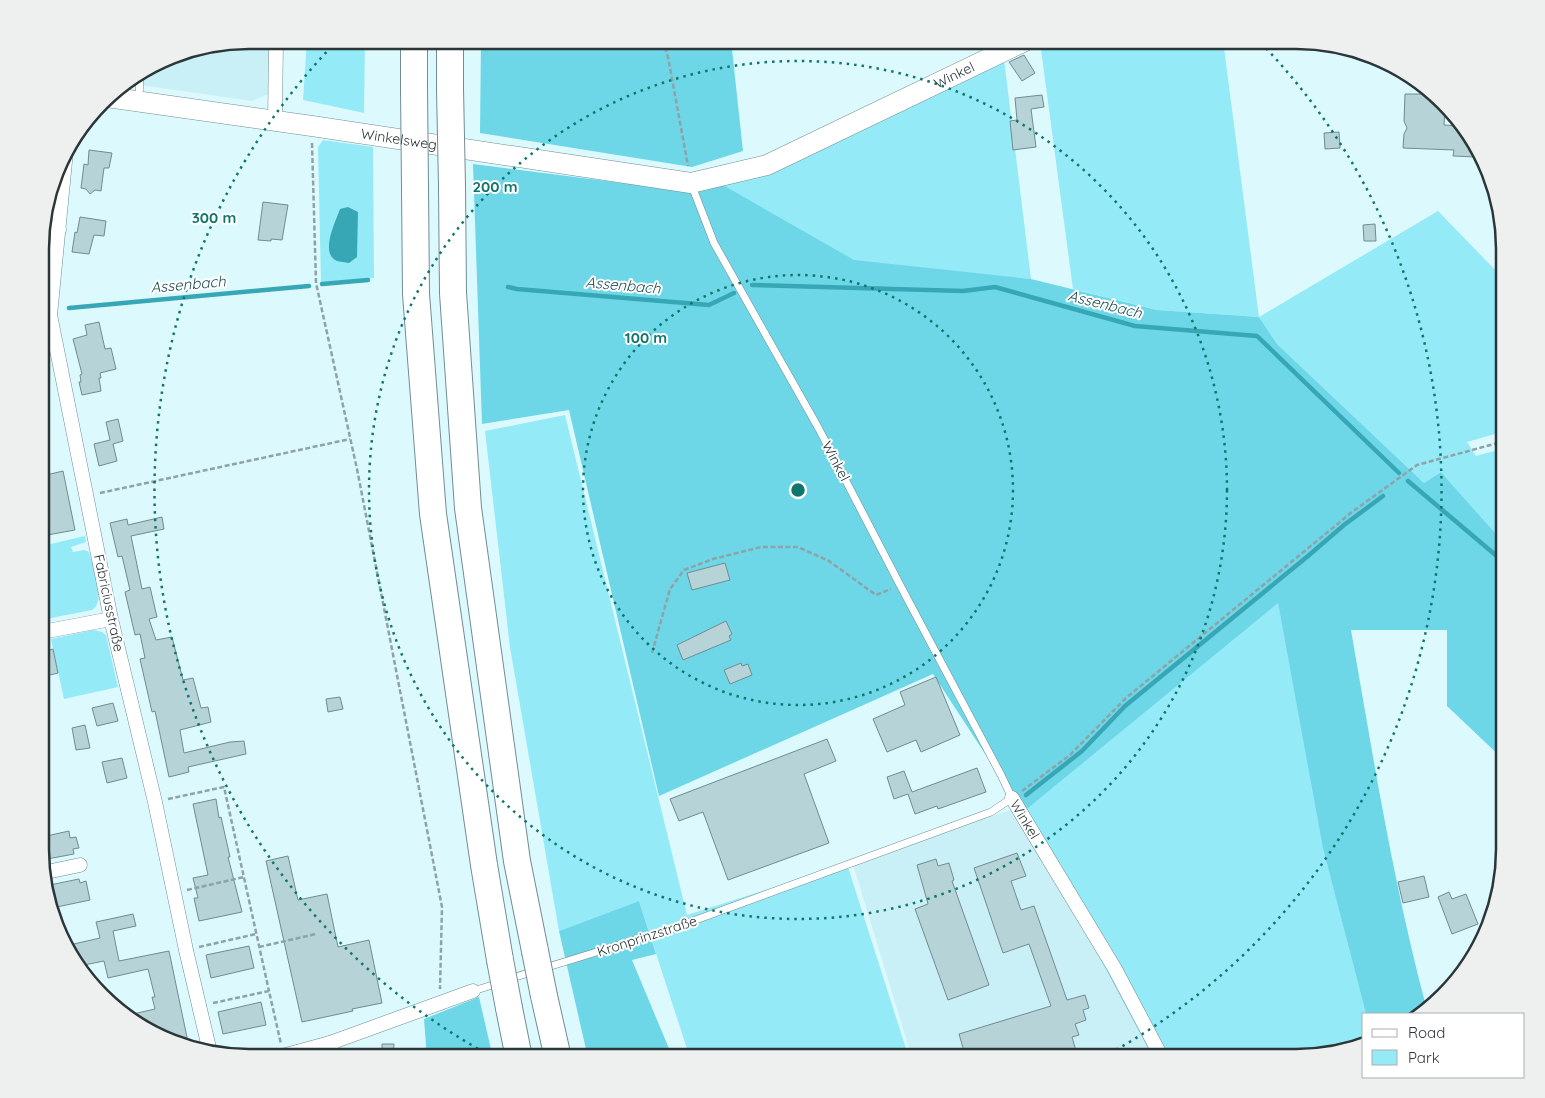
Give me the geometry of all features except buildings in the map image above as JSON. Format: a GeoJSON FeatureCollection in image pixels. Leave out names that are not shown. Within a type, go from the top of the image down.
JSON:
{"type":"FeatureCollection","features":[{"type":"Feature","properties":{"kind":"highway"},"geometry":{"type":"LineString","coordinates":[[414,49],[416,294],[433,514],[484,865],[500,960],[518,1049]]}},
{"type":"Feature","properties":{"kind":"highway"},"geometry":{"type":"LineString","coordinates":[[450,49],[453,294],[468,508],[517,861],[556,1049]]}},
{"type":"Feature","properties":{"kind":"street"},"geometry":{"type":"LineString","coordinates":[[275,121],[276,49]]}},
{"type":"Feature","properties":{"kind":"street","name":"Winkel"},"geometry":{"type":"LineString","coordinates":[[691,184],[767,165],[1008,49]]}},
{"type":"Feature","properties":{"kind":"street","name":"Winkelsweg"},"geometry":{"type":"LineString","coordinates":[[116,98],[312,126],[691,184]]}},
{"type":"Feature","properties":{"kind":"street","name":"Fabriciusstraße"},"geometry":{"type":"LineString","coordinates":[[64,172],[50,315],[111,619],[155,802],[208,1045]]}},
{"type":"Feature","properties":{"kind":"street"},"geometry":{"type":"LineString","coordinates":[[50,229],[59,230]]}},
{"type":"Feature","properties":{"kind":"street"},"geometry":{"type":"LineString","coordinates":[[49,631],[111,619]]}},
{"type":"Feature","properties":{"kind":"street","name":"Winkel"},"geometry":{"type":"LineString","coordinates":[[1012,798],[1115,969],[1157,1049]]}},
{"type":"Feature","properties":{"kind":"street"},"geometry":{"type":"LineString","coordinates":[[50,871],[80,865]]}},
{"type":"Feature","properties":{"kind":"street","name":"Kronprinzstraße"},"geometry":{"type":"LineString","coordinates":[[307,1049],[330,1043],[473,991]]}},
{"type":"Feature","properties":{"kind":"street"},"geometry":{"type":"LineString","coordinates":[[330,1043],[332,1049]]}},
{"type":"Feature","properties":{"kind":"lane"},"geometry":{"type":"LineString","coordinates":[[139,102],[140,81]]}},
{"type":"Feature","properties":{"kind":"lane","name":"Winkel"},"geometry":{"type":"LineString","coordinates":[[691,184],[714,243],[819,429],[1002,775],[1012,798]]}},
{"type":"Feature","properties":{"kind":"lane","name":"Kronprinzstraße"},"geometry":{"type":"LineString","coordinates":[[473,991],[671,929],[991,812],[1012,798]]}},
{"type":"Feature","properties":{"kind":"path"},"geometry":{"type":"LineString","coordinates":[[666,49],[691,184]]}},
{"type":"Feature","properties":{"kind":"path"},"geometry":{"type":"LineString","coordinates":[[312,126],[316,284],[350,439],[442,907],[440,1004]]}},
{"type":"Feature","properties":{"kind":"path"},"geometry":{"type":"LineString","coordinates":[[87,496],[350,439]]}},
{"type":"Feature","properties":{"kind":"path"},"geometry":{"type":"LineString","coordinates":[[1012,798],[1070,755],[1126,698],[1352,512],[1417,465],[1496,443]]}},
{"type":"Feature","properties":{"kind":"path"},"geometry":{"type":"LineString","coordinates":[[652,653],[670,589],[684,570],[714,559],[761,547],[798,547],[829,561],[876,595],[900,585]]}},
{"type":"Feature","properties":{"kind":"path"},"geometry":{"type":"LineString","coordinates":[[155,802],[224,787],[269,991],[279,1049]]}},
{"type":"Feature","properties":{"kind":"path"},"geometry":{"type":"LineString","coordinates":[[174,893],[244,877]]}},
{"type":"Feature","properties":{"kind":"path"},"geometry":{"type":"LineString","coordinates":[[186,950],[256,934]]}},
{"type":"Feature","properties":{"kind":"path"},"geometry":{"type":"LineString","coordinates":[[259,947],[316,934]]}},
{"type":"Feature","properties":{"kind":"path"},"geometry":{"type":"LineString","coordinates":[[199,1006],[269,991]]}},
{"type":"Feature","properties":{"kind":"shaded area"},"geometry":{"type":"Polygon","coordinates":[[[270,49],[268,94],[252,101],[135,84],[160,69],[185,59],[223,50],[270,49]]]}},
{"type":"Feature","properties":{"kind":"shaded area"},"geometry":{"type":"Polygon","coordinates":[[[481,49],[732,49],[743,151],[692,167],[480,133],[481,49]]]}},
{"type":"Feature","properties":{"kind":"shaded area"},"geometry":{"type":"Polygon","coordinates":[[[473,164],[693,192],[721,184],[854,260],[1031,279],[1157,310],[1259,317],[1277,344],[1424,483],[1441,472],[1496,534],[1496,752],[1447,706],[1447,630],[1351,630],[1403,913],[1425,1002],[1411,1013],[1366,1013],[1323,848],[1278,603],[1023,812],[933,674],[659,796],[569,410],[482,424],[473,164]]]}},
{"type":"Feature","properties":{"kind":"shaded area"},"geometry":{"type":"Polygon","coordinates":[[[348,207],[358,212],[357,257],[349,263],[337,261],[329,251],[330,237],[340,209],[348,207]]]}},
{"type":"Feature","properties":{"kind":"shaded area"},"geometry":{"type":"Polygon","coordinates":[[[1020,807],[1148,1049],[909,1049],[852,861],[1020,807]]]}},
{"type":"Feature","properties":{"kind":"shaded area"},"geometry":{"type":"Polygon","coordinates":[[[639,901],[656,954],[632,960],[669,1049],[586,1049],[559,931],[639,901]]]}},
{"type":"Feature","properties":{"kind":"shaded area"},"geometry":{"type":"Polygon","coordinates":[[[479,997],[491,1049],[426,1049],[424,1019],[479,997]]]}},
{"type":"Feature","properties":{"kind":"green space"},"geometry":{"type":"Polygon","coordinates":[[[306,49],[365,49],[364,113],[303,100],[306,49]]]}},
{"type":"Feature","properties":{"kind":"green space"},"geometry":{"type":"Polygon","coordinates":[[[1041,49],[1224,49],[1259,317],[1157,310],[1073,289],[1041,49]]]}},
{"type":"Feature","properties":{"kind":"green space"},"geometry":{"type":"Polygon","coordinates":[[[1004,59],[1031,279],[855,261],[720,185],[1004,59]]]}},
{"type":"Feature","properties":{"kind":"green space"},"geometry":{"type":"Polygon","coordinates":[[[323,140],[373,147],[374,278],[321,282],[318,147],[323,140]]]}},
{"type":"Feature","properties":{"kind":"green space"},"geometry":{"type":"Polygon","coordinates":[[[1438,211],[1496,271],[1496,434],[1467,442],[1476,456],[1496,450],[1496,534],[1441,472],[1424,483],[1277,344],[1259,317],[1438,211]]]}},
{"type":"Feature","properties":{"kind":"green space"},"geometry":{"type":"Polygon","coordinates":[[[565,415],[687,915],[847,864],[906,1049],[687,1049],[639,901],[559,931],[510,647],[485,431],[565,415]]]}},
{"type":"Feature","properties":{"kind":"green space"},"geometry":{"type":"Polygon","coordinates":[[[85,536],[86,542],[71,547],[73,552],[84,550],[89,552],[99,591],[96,605],[92,610],[49,618],[49,544],[85,536]]]}},
{"type":"Feature","properties":{"kind":"green space"},"geometry":{"type":"Polygon","coordinates":[[[1278,602],[1325,854],[1366,1013],[1362,1013],[1362,1038],[1322,1048],[1309,1049],[1148,1049],[1022,812],[1278,602]]]}},
{"type":"Feature","properties":{"kind":"green space"},"geometry":{"type":"Polygon","coordinates":[[[93,630],[106,635],[118,687],[64,699],[51,639],[93,630]]]}},
{"type":"Feature","properties":{"kind":"waterway","name":"Assenbach"},"geometry":{"type":"LineString","coordinates":[[322,284],[368,280]]}},
{"type":"Feature","properties":{"kind":"waterway","name":"Assenbach"},"geometry":{"type":"LineString","coordinates":[[752,285],[963,291],[995,287],[1135,326],[1257,336],[1399,473]]}},
{"type":"Feature","properties":{"kind":"waterway","name":"Assenbach"},"geometry":{"type":"LineString","coordinates":[[69,308],[309,286]]}},
{"type":"Feature","properties":{"kind":"waterway","name":"Assenbach"},"geometry":{"type":"LineString","coordinates":[[508,287],[709,305],[734,293]]}},
{"type":"Feature","properties":{"kind":"waterway","name":"Assenbach"},"geometry":{"type":"LineString","coordinates":[[1408,481],[1496,555]]}},
{"type":"Feature","properties":{"kind":"waterway"},"geometry":{"type":"LineString","coordinates":[[1026,795],[1082,751],[1125,706],[1344,525],[1383,496]]}}]}
